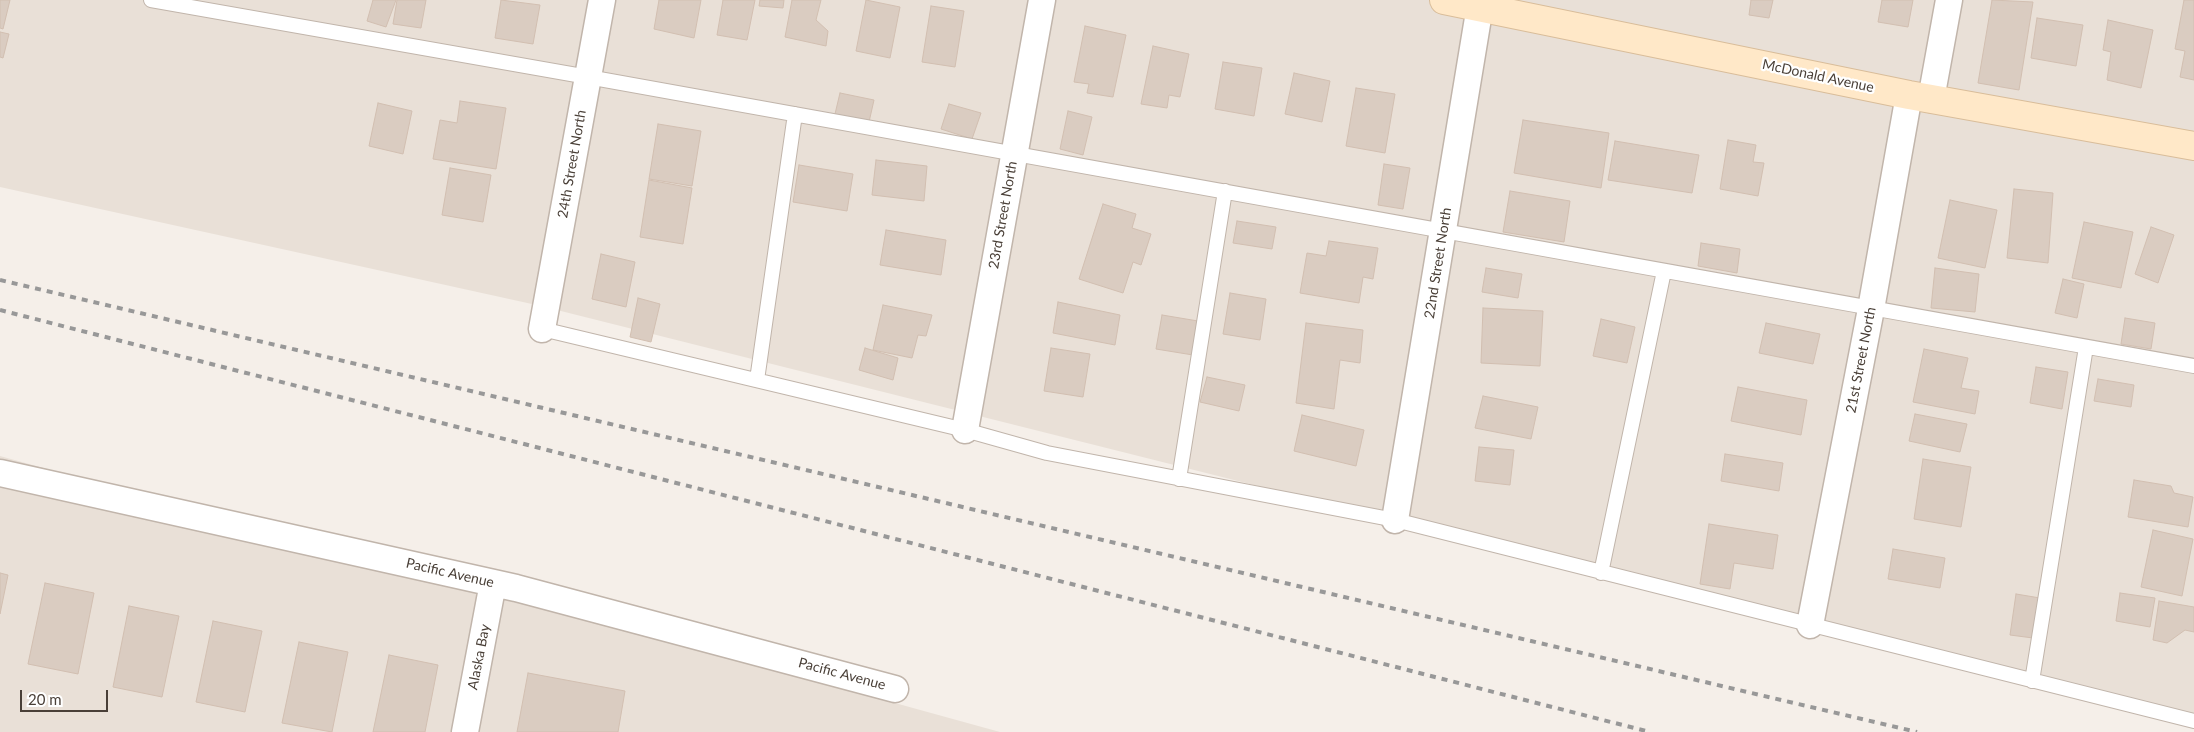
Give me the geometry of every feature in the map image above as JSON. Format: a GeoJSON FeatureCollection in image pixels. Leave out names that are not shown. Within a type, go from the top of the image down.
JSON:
{"type":"FeatureCollection","features":[{"type":"Feature","properties":{"kind":"street","name":"24th Street North"},"geometry":{"type":"LineString","coordinates":[[542,329],[602,0]]}},
{"type":"Feature","properties":{"kind":"street","name":"23rd Street North"},"geometry":{"type":"LineString","coordinates":[[965,430],[1042,0]]}},
{"type":"Feature","properties":{"kind":"street","name":"McDonald Avenue"},"geometry":{"type":"LineString","coordinates":[[1444,0],[1920,97],[2194,146]]}},
{"type":"Feature","properties":{"kind":"street","name":"21st Street North"},"geometry":{"type":"LineString","coordinates":[[1810,625],[1871,309],[1920,97],[1949,0]]}},
{"type":"Feature","properties":{"kind":"street","name":"22nd Street North"},"geometry":{"type":"LineString","coordinates":[[1395,520],[1480,6]]}},
{"type":"Feature","properties":{"kind":"street","name":"Pacific Avenue"},"geometry":{"type":"LineString","coordinates":[[0,473],[493,583],[895,689]]}},
{"type":"Feature","properties":{"kind":"street","name":"Alaska Bay"},"geometry":{"type":"LineString","coordinates":[[465,732],[493,583]]}},
{"type":"Feature","properties":{"kind":"lane"},"geometry":{"type":"LineString","coordinates":[[154,0],[2194,366]]}},
{"type":"Feature","properties":{"kind":"lane"},"geometry":{"type":"LineString","coordinates":[[757,380],[795,114]]}},
{"type":"Feature","properties":{"kind":"lane"},"geometry":{"type":"LineString","coordinates":[[1179,479],[1225,191]]}},
{"type":"Feature","properties":{"kind":"lane"},"geometry":{"type":"LineString","coordinates":[[1601,572],[1664,271]]}},
{"type":"Feature","properties":{"kind":"lane"},"geometry":{"type":"LineString","coordinates":[[542,329],[965,430],[1046,453],[1395,520],[2194,721]]}},
{"type":"Feature","properties":{"kind":"lane"},"geometry":{"type":"LineString","coordinates":[[2032,681],[2086,347]]}},
{"type":"Feature","properties":{"kind":"shaded area"},"geometry":{"type":"Polygon","coordinates":[[[0,0],[2194,0],[2194,721],[541,306],[0,187],[0,0]]]}},
{"type":"Feature","properties":{"kind":"shaded area"},"geometry":{"type":"Polygon","coordinates":[[[0,456],[1000,732],[0,732],[0,456]]]}},
{"type":"Feature","properties":{"kind":"building"},"geometry":{"type":"Polygon","coordinates":[[[0,0],[10,0],[3,29],[0,28],[0,0]]]}},
{"type":"Feature","properties":{"kind":"building"},"geometry":{"type":"Polygon","coordinates":[[[373,0],[396,0],[386,27],[367,21],[373,0]]]}},
{"type":"Feature","properties":{"kind":"building"},"geometry":{"type":"Polygon","coordinates":[[[397,0],[426,0],[421,28],[393,24],[397,0]]]}},
{"type":"Feature","properties":{"kind":"building"},"geometry":{"type":"Polygon","coordinates":[[[501,0],[540,5],[533,44],[495,38],[501,0]]]}},
{"type":"Feature","properties":{"kind":"building"},"geometry":{"type":"Polygon","coordinates":[[[659,0],[701,0],[694,38],[654,29],[659,0]]]}},
{"type":"Feature","properties":{"kind":"building"},"geometry":{"type":"Polygon","coordinates":[[[723,0],[755,0],[747,40],[717,35],[723,0]]]}},
{"type":"Feature","properties":{"kind":"building"},"geometry":{"type":"Polygon","coordinates":[[[760,0],[784,0],[783,8],[759,6],[760,0]]]}},
{"type":"Feature","properties":{"kind":"building"},"geometry":{"type":"Polygon","coordinates":[[[792,0],[821,0],[816,20],[828,31],[826,46],[785,37],[792,0]]]}},
{"type":"Feature","properties":{"kind":"building"},"geometry":{"type":"Polygon","coordinates":[[[866,0],[900,7],[890,58],[856,51],[866,0]]]}},
{"type":"Feature","properties":{"kind":"building"},"geometry":{"type":"Polygon","coordinates":[[[1751,0],[1773,0],[1769,18],[1749,15],[1751,0]]]}},
{"type":"Feature","properties":{"kind":"building"},"geometry":{"type":"Polygon","coordinates":[[[1882,0],[1913,0],[1908,27],[1878,22],[1882,0]]]}},
{"type":"Feature","properties":{"kind":"building"},"geometry":{"type":"Polygon","coordinates":[[[1992,0],[2033,2],[2019,90],[1978,83],[1992,0]]]}},
{"type":"Feature","properties":{"kind":"building"},"geometry":{"type":"Polygon","coordinates":[[[2184,0],[2194,0],[2194,80],[2180,77],[2185,51],[2175,49],[2184,0]]]}},
{"type":"Feature","properties":{"kind":"building"},"geometry":{"type":"Polygon","coordinates":[[[931,6],[964,11],[955,67],[922,62],[931,6]]]}},
{"type":"Feature","properties":{"kind":"building"},"geometry":{"type":"Polygon","coordinates":[[[2037,18],[2083,25],[2076,66],[2031,58],[2037,18]]]}},
{"type":"Feature","properties":{"kind":"building"},"geometry":{"type":"Polygon","coordinates":[[[2108,20],[2153,30],[2141,88],[2107,80],[2111,52],[2103,50],[2108,20]]]}},
{"type":"Feature","properties":{"kind":"building"},"geometry":{"type":"Polygon","coordinates":[[[1085,26],[1126,35],[1113,97],[1087,93],[1089,84],[1074,82],[1085,26]]]}},
{"type":"Feature","properties":{"kind":"building"},"geometry":{"type":"Polygon","coordinates":[[[0,32],[9,34],[3,58],[0,57],[0,32]]]}},
{"type":"Feature","properties":{"kind":"building"},"geometry":{"type":"Polygon","coordinates":[[[1153,46],[1189,54],[1180,97],[1169,95],[1167,108],[1141,104],[1153,46]]]}},
{"type":"Feature","properties":{"kind":"building"},"geometry":{"type":"Polygon","coordinates":[[[1223,62],[1262,68],[1254,116],[1215,109],[1223,62]]]}},
{"type":"Feature","properties":{"kind":"building"},"geometry":{"type":"Polygon","coordinates":[[[1294,73],[1330,81],[1322,122],[1285,114],[1294,73]]]}},
{"type":"Feature","properties":{"kind":"building"},"geometry":{"type":"Polygon","coordinates":[[[1356,88],[1395,94],[1385,153],[1346,146],[1356,88]]]}},
{"type":"Feature","properties":{"kind":"building"},"geometry":{"type":"Polygon","coordinates":[[[840,93],[874,100],[869,122],[835,114],[840,93]]]}},
{"type":"Feature","properties":{"kind":"building"},"geometry":{"type":"Polygon","coordinates":[[[460,101],[506,108],[496,169],[433,159],[440,120],[457,123],[460,101]]]}},
{"type":"Feature","properties":{"kind":"building"},"geometry":{"type":"Polygon","coordinates":[[[378,103],[412,111],[403,154],[369,146],[378,103]]]}},
{"type":"Feature","properties":{"kind":"building"},"geometry":{"type":"Polygon","coordinates":[[[949,104],[981,113],[972,139],[941,129],[949,104]]]}},
{"type":"Feature","properties":{"kind":"building"},"geometry":{"type":"Polygon","coordinates":[[[1068,111],[1092,117],[1083,155],[1060,149],[1068,111]]]}},
{"type":"Feature","properties":{"kind":"building"},"geometry":{"type":"Polygon","coordinates":[[[1523,120],[1609,133],[1601,188],[1514,173],[1523,120]]]}},
{"type":"Feature","properties":{"kind":"building"},"geometry":{"type":"Polygon","coordinates":[[[658,124],[701,131],[692,186],[649,179],[658,124]]]}},
{"type":"Feature","properties":{"kind":"building"},"geometry":{"type":"Polygon","coordinates":[[[1728,140],[1756,145],[1753,162],[1764,163],[1758,196],[1720,189],[1728,140]]]}},
{"type":"Feature","properties":{"kind":"building"},"geometry":{"type":"Polygon","coordinates":[[[1615,141],[1699,155],[1692,193],[1608,180],[1615,141]]]}},
{"type":"Feature","properties":{"kind":"building"},"geometry":{"type":"Polygon","coordinates":[[[876,160],[927,166],[924,201],[872,195],[876,160]]]}},
{"type":"Feature","properties":{"kind":"building"},"geometry":{"type":"Polygon","coordinates":[[[1384,164],[1410,168],[1403,209],[1378,205],[1384,164]]]}},
{"type":"Feature","properties":{"kind":"building"},"geometry":{"type":"Polygon","coordinates":[[[799,165],[853,174],[847,211],[793,202],[799,165]]]}},
{"type":"Feature","properties":{"kind":"building"},"geometry":{"type":"Polygon","coordinates":[[[450,168],[491,175],[483,222],[442,215],[450,168]]]}},
{"type":"Feature","properties":{"kind":"building"},"geometry":{"type":"Polygon","coordinates":[[[649,180],[692,188],[683,244],[640,237],[649,180]]]}},
{"type":"Feature","properties":{"kind":"building"},"geometry":{"type":"Polygon","coordinates":[[[2014,189],[2053,193],[2048,263],[2007,258],[2014,189]]]}},
{"type":"Feature","properties":{"kind":"building"},"geometry":{"type":"Polygon","coordinates":[[[1510,191],[1570,201],[1564,242],[1503,232],[1510,191]]]}},
{"type":"Feature","properties":{"kind":"building"},"geometry":{"type":"Polygon","coordinates":[[[1950,200],[1997,210],[1985,268],[1938,258],[1950,200]]]}},
{"type":"Feature","properties":{"kind":"building"},"geometry":{"type":"Polygon","coordinates":[[[1103,204],[1136,214],[1132,228],[1151,234],[1141,265],[1133,262],[1123,293],[1079,279],[1103,204]]]}},
{"type":"Feature","properties":{"kind":"building"},"geometry":{"type":"Polygon","coordinates":[[[1237,221],[1276,227],[1272,249],[1233,243],[1237,221]]]}},
{"type":"Feature","properties":{"kind":"building"},"geometry":{"type":"Polygon","coordinates":[[[2084,222],[2133,232],[2121,288],[2072,278],[2084,222]]]}},
{"type":"Feature","properties":{"kind":"building"},"geometry":{"type":"Polygon","coordinates":[[[2151,227],[2174,235],[2158,283],[2135,274],[2151,227]]]}},
{"type":"Feature","properties":{"kind":"building"},"geometry":{"type":"Polygon","coordinates":[[[886,230],[946,240],[941,275],[880,265],[886,230]]]}},
{"type":"Feature","properties":{"kind":"building"},"geometry":{"type":"Polygon","coordinates":[[[1329,241],[1378,248],[1373,279],[1363,277],[1359,303],[1300,293],[1307,253],[1326,256],[1329,241]]]}},
{"type":"Feature","properties":{"kind":"building"},"geometry":{"type":"Polygon","coordinates":[[[1701,243],[1740,249],[1737,273],[1698,266],[1701,243]]]}},
{"type":"Feature","properties":{"kind":"building"},"geometry":{"type":"Polygon","coordinates":[[[601,254],[635,262],[626,307],[592,299],[601,254]]]}},
{"type":"Feature","properties":{"kind":"building"},"geometry":{"type":"Polygon","coordinates":[[[1486,268],[1522,274],[1518,298],[1482,292],[1486,268]]]}},
{"type":"Feature","properties":{"kind":"building"},"geometry":{"type":"Polygon","coordinates":[[[1935,268],[1979,274],[1975,312],[1931,308],[1935,268]]]}},
{"type":"Feature","properties":{"kind":"building"},"geometry":{"type":"Polygon","coordinates":[[[2063,279],[2084,284],[2077,318],[2055,313],[2063,279]]]}},
{"type":"Feature","properties":{"kind":"building"},"geometry":{"type":"Polygon","coordinates":[[[1230,293],[1266,299],[1260,340],[1223,334],[1230,293]]]}},
{"type":"Feature","properties":{"kind":"building"},"geometry":{"type":"Polygon","coordinates":[[[638,298],[660,304],[651,342],[630,337],[638,298]]]}},
{"type":"Feature","properties":{"kind":"building"},"geometry":{"type":"Polygon","coordinates":[[[1058,302],[1120,315],[1115,345],[1053,333],[1058,302]]]}},
{"type":"Feature","properties":{"kind":"building"},"geometry":{"type":"Polygon","coordinates":[[[883,305],[932,315],[926,336],[918,335],[912,358],[873,350],[883,305]]]}},
{"type":"Feature","properties":{"kind":"building"},"geometry":{"type":"Polygon","coordinates":[[[1483,308],[1543,311],[1540,366],[1481,363],[1483,308]]]}},
{"type":"Feature","properties":{"kind":"building"},"geometry":{"type":"Polygon","coordinates":[[[1162,315],[1198,321],[1193,355],[1156,349],[1162,315]]]}},
{"type":"Feature","properties":{"kind":"building"},"geometry":{"type":"Polygon","coordinates":[[[2125,318],[2155,323],[2151,349],[2121,344],[2125,318]]]}},
{"type":"Feature","properties":{"kind":"building"},"geometry":{"type":"Polygon","coordinates":[[[1601,319],[1635,327],[1627,363],[1593,356],[1601,319]]]}},
{"type":"Feature","properties":{"kind":"building"},"geometry":{"type":"Polygon","coordinates":[[[1306,323],[1363,330],[1360,363],[1340,360],[1334,409],[1296,403],[1306,323]]]}},
{"type":"Feature","properties":{"kind":"building"},"geometry":{"type":"Polygon","coordinates":[[[1766,323],[1820,334],[1813,364],[1759,353],[1766,323]]]}},
{"type":"Feature","properties":{"kind":"building"},"geometry":{"type":"Polygon","coordinates":[[[865,348],[898,358],[893,380],[859,370],[865,348]]]}},
{"type":"Feature","properties":{"kind":"building"},"geometry":{"type":"Polygon","coordinates":[[[1051,348],[1090,354],[1083,397],[1044,391],[1051,348]]]}},
{"type":"Feature","properties":{"kind":"building"},"geometry":{"type":"Polygon","coordinates":[[[1924,349],[1968,358],[1961,388],[1979,391],[1975,414],[1913,402],[1924,349]]]}},
{"type":"Feature","properties":{"kind":"building"},"geometry":{"type":"Polygon","coordinates":[[[2036,367],[2068,372],[2062,409],[2030,403],[2036,367]]]}},
{"type":"Feature","properties":{"kind":"building"},"geometry":{"type":"Polygon","coordinates":[[[1207,377],[1245,385],[1239,411],[1200,402],[1207,377]]]}},
{"type":"Feature","properties":{"kind":"building"},"geometry":{"type":"Polygon","coordinates":[[[2098,379],[2134,385],[2131,407],[2094,401],[2098,379]]]}},
{"type":"Feature","properties":{"kind":"building"},"geometry":{"type":"Polygon","coordinates":[[[1738,387],[1807,400],[1801,435],[1731,421],[1738,387]]]}},
{"type":"Feature","properties":{"kind":"building"},"geometry":{"type":"Polygon","coordinates":[[[1483,396],[1538,407],[1531,439],[1475,428],[1483,396]]]}},
{"type":"Feature","properties":{"kind":"building"},"geometry":{"type":"Polygon","coordinates":[[[1915,414],[1967,424],[1960,452],[1909,441],[1915,414]]]}},
{"type":"Feature","properties":{"kind":"building"},"geometry":{"type":"Polygon","coordinates":[[[1302,415],[1364,430],[1356,466],[1294,451],[1302,415]]]}},
{"type":"Feature","properties":{"kind":"building"},"geometry":{"type":"Polygon","coordinates":[[[1479,447],[1514,450],[1510,485],[1475,481],[1479,447]]]}},
{"type":"Feature","properties":{"kind":"building"},"geometry":{"type":"Polygon","coordinates":[[[1725,454],[1783,463],[1779,491],[1721,481],[1725,454]]]}},
{"type":"Feature","properties":{"kind":"building"},"geometry":{"type":"Polygon","coordinates":[[[1923,459],[1971,467],[1961,527],[1914,519],[1923,459]]]}},
{"type":"Feature","properties":{"kind":"building"},"geometry":{"type":"Polygon","coordinates":[[[2134,480],[2171,486],[2174,493],[2193,497],[2188,527],[2128,517],[2134,480]]]}},
{"type":"Feature","properties":{"kind":"building"},"geometry":{"type":"Polygon","coordinates":[[[1709,524],[1778,535],[1773,569],[1734,563],[1730,589],[1700,584],[1709,524]]]}},
{"type":"Feature","properties":{"kind":"building"},"geometry":{"type":"Polygon","coordinates":[[[2153,530],[2193,539],[2182,596],[2141,587],[2153,530]]]}},
{"type":"Feature","properties":{"kind":"building"},"geometry":{"type":"Polygon","coordinates":[[[1893,549],[1945,558],[1940,588],[1888,579],[1893,549]]]}},
{"type":"Feature","properties":{"kind":"building"},"geometry":{"type":"Polygon","coordinates":[[[0,573],[8,575],[0,614],[0,573]]]}},
{"type":"Feature","properties":{"kind":"building"},"geometry":{"type":"Polygon","coordinates":[[[45,583],[94,593],[78,674],[28,664],[45,583]]]}},
{"type":"Feature","properties":{"kind":"building"},"geometry":{"type":"Polygon","coordinates":[[[2120,593],[2155,598],[2150,627],[2116,621],[2120,593]]]}},
{"type":"Feature","properties":{"kind":"building"},"geometry":{"type":"Polygon","coordinates":[[[2016,594],[2040,598],[2033,638],[2010,635],[2016,594]]]}},
{"type":"Feature","properties":{"kind":"building"},"geometry":{"type":"Polygon","coordinates":[[[2159,601],[2194,607],[2194,632],[2185,630],[2167,643],[2153,640],[2159,601]]]}},
{"type":"Feature","properties":{"kind":"building"},"geometry":{"type":"Polygon","coordinates":[[[129,606],[179,616],[162,697],[113,687],[129,606]]]}},
{"type":"Feature","properties":{"kind":"building"},"geometry":{"type":"Polygon","coordinates":[[[213,621],[262,631],[245,712],[196,702],[213,621]]]}},
{"type":"Feature","properties":{"kind":"building"},"geometry":{"type":"Polygon","coordinates":[[[299,642],[348,652],[332,732],[282,723],[299,642]]]}},
{"type":"Feature","properties":{"kind":"building"},"geometry":{"type":"Polygon","coordinates":[[[389,655],[438,665],[425,732],[373,732],[389,655]]]}},
{"type":"Feature","properties":{"kind":"building"},"geometry":{"type":"Polygon","coordinates":[[[528,673],[625,691],[618,732],[517,732],[528,673]]]}},
{"type":"Feature","properties":{"kind":"railway"},"geometry":{"type":"LineString","coordinates":[[0,280],[1917,732]]}},
{"type":"Feature","properties":{"kind":"railway"},"geometry":{"type":"LineString","coordinates":[[0,310],[1650,732]]}}]}
